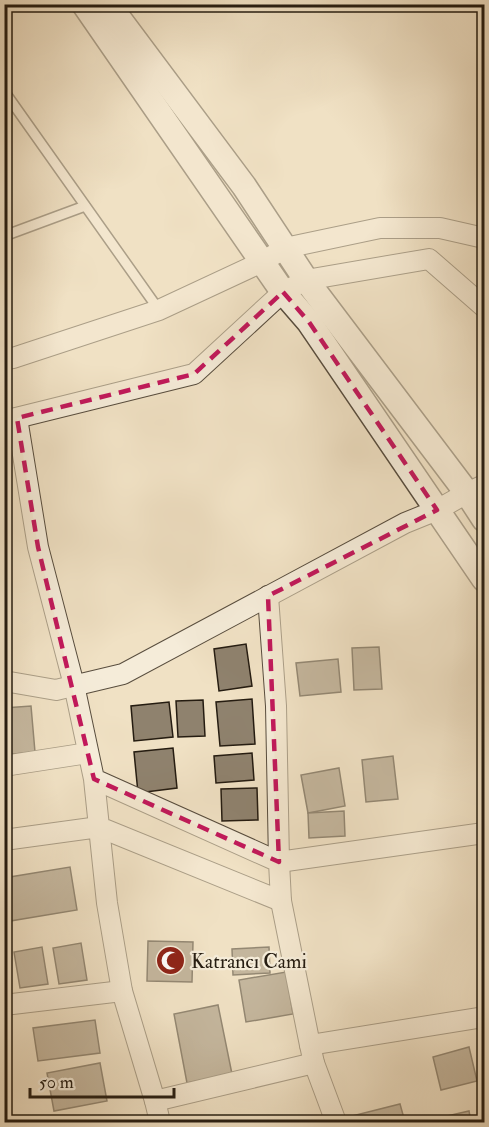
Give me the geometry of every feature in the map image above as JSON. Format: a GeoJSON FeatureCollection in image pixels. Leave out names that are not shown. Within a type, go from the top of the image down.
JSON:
{"type":"FeatureCollection","features":[{"type":"Feature","properties":{"kind":"street"},"geometry":{"type":"LineString","coordinates":[[84,4],[283,292],[309,322],[484,579]]}},
{"type":"Feature","properties":{"kind":"street"},"geometry":{"type":"LineString","coordinates":[[108,4],[244,186],[306,280],[476,489],[484,519]]}},
{"type":"Feature","properties":{"kind":"street"},"geometry":{"type":"LineString","coordinates":[[4,359],[159,310],[262,262],[285,248],[380,228],[440,228],[484,238]]}},
{"type":"Feature","properties":{"kind":"street"},"geometry":{"type":"LineString","coordinates":[[160,1122],[122,991],[107,903],[88,753],[74,686],[38,547],[11,419],[194,374],[283,292],[306,280],[429,259],[484,307]]}},
{"type":"Feature","properties":{"kind":"street"},"geometry":{"type":"LineString","coordinates":[[4,681],[56,690],[123,674],[405,523],[437,510],[476,489]]}},
{"type":"Feature","properties":{"kind":"street"},"geometry":{"type":"LineString","coordinates":[[268,596],[276,717],[281,901],[312,1054],[336,1122]]}},
{"type":"Feature","properties":{"kind":"street"},"geometry":{"type":"LineString","coordinates":[[4,766],[88,753]]}},
{"type":"Feature","properties":{"kind":"street"},"geometry":{"type":"LineString","coordinates":[[93,779],[279,862],[484,833]]}},
{"type":"Feature","properties":{"kind":"street"},"geometry":{"type":"LineString","coordinates":[[4,840],[99,826],[281,901]]}},
{"type":"Feature","properties":{"kind":"street"},"geometry":{"type":"LineString","coordinates":[[4,1005],[122,991]]}},
{"type":"Feature","properties":{"kind":"street"},"geometry":{"type":"LineString","coordinates":[[155,1101],[312,1054],[484,1017]]}},
{"type":"Feature","properties":{"kind":"lane"},"geometry":{"type":"LineString","coordinates":[[4,91],[159,310]]}},
{"type":"Feature","properties":{"kind":"lane"},"geometry":{"type":"LineString","coordinates":[[4,236],[85,206]]}},
{"type":"Feature","properties":{"kind":"highlighted area"},"geometry":{"type":"Polygon","coordinates":[[[283,292],[309,322],[437,510],[268,596],[279,862],[94,779],[38,547],[17,418],[194,374],[283,292]]]}},
{"type":"Feature","properties":{"kind":"building"},"geometry":{"type":"Polygon","coordinates":[[[246,644],[252,686],[219,691],[214,649],[246,644]]]}},
{"type":"Feature","properties":{"kind":"building"},"geometry":{"type":"Polygon","coordinates":[[[379,647],[382,689],[354,690],[352,648],[379,647]]]}},
{"type":"Feature","properties":{"kind":"building"},"geometry":{"type":"Polygon","coordinates":[[[338,659],[341,692],[300,696],[296,663],[338,659]]]}},
{"type":"Feature","properties":{"kind":"building"},"geometry":{"type":"Polygon","coordinates":[[[252,699],[255,744],[220,746],[216,702],[252,699]]]}},
{"type":"Feature","properties":{"kind":"building"},"geometry":{"type":"Polygon","coordinates":[[[203,700],[205,736],[178,737],[176,701],[203,700]]]}},
{"type":"Feature","properties":{"kind":"building"},"geometry":{"type":"Polygon","coordinates":[[[169,702],[173,737],[134,741],[131,706],[169,702]]]}},
{"type":"Feature","properties":{"kind":"building"},"geometry":{"type":"Polygon","coordinates":[[[31,706],[35,752],[4,755],[4,708],[31,706]]]}},
{"type":"Feature","properties":{"kind":"building"},"geometry":{"type":"Polygon","coordinates":[[[173,748],[177,788],[138,793],[134,752],[173,748]]]}},
{"type":"Feature","properties":{"kind":"building"},"geometry":{"type":"Polygon","coordinates":[[[252,753],[254,780],[216,783],[214,756],[252,753]]]}},
{"type":"Feature","properties":{"kind":"building"},"geometry":{"type":"Polygon","coordinates":[[[393,756],[398,799],[366,802],[362,760],[393,756]]]}},
{"type":"Feature","properties":{"kind":"building"},"geometry":{"type":"Polygon","coordinates":[[[339,768],[345,806],[308,813],[301,775],[339,768]]]}},
{"type":"Feature","properties":{"kind":"building"},"geometry":{"type":"Polygon","coordinates":[[[257,788],[258,820],[222,821],[221,789],[257,788]]]}},
{"type":"Feature","properties":{"kind":"building"},"geometry":{"type":"Polygon","coordinates":[[[344,811],[345,836],[309,838],[308,813],[344,811]]]}},
{"type":"Feature","properties":{"kind":"building"},"geometry":{"type":"Polygon","coordinates":[[[70,867],[77,910],[4,922],[4,878],[70,867]]]}},
{"type":"Feature","properties":{"kind":"building","name":"Katrancı Cami"},"geometry":{"type":"Polygon","coordinates":[[[148,941],[193,942],[192,982],[147,981],[148,941]]]}},
{"type":"Feature","properties":{"kind":"building"},"geometry":{"type":"Polygon","coordinates":[[[81,943],[87,980],[59,984],[53,948],[81,943]]]}},
{"type":"Feature","properties":{"kind":"building"},"geometry":{"type":"Polygon","coordinates":[[[42,947],[48,984],[20,988],[14,952],[42,947]]]}},
{"type":"Feature","properties":{"kind":"building"},"geometry":{"type":"Polygon","coordinates":[[[269,947],[270,973],[233,975],[232,949],[269,947]]]}},
{"type":"Feature","properties":{"kind":"building"},"geometry":{"type":"Polygon","coordinates":[[[286,972],[293,1014],[246,1022],[239,980],[286,972]]]}},
{"type":"Feature","properties":{"kind":"building"},"geometry":{"type":"Polygon","coordinates":[[[218,1005],[232,1074],[187,1083],[174,1014],[218,1005]]]}},
{"type":"Feature","properties":{"kind":"building"},"geometry":{"type":"Polygon","coordinates":[[[95,1020],[100,1053],[38,1061],[33,1028],[95,1020]]]}},
{"type":"Feature","properties":{"kind":"building"},"geometry":{"type":"Polygon","coordinates":[[[469,1047],[477,1081],[441,1090],[433,1057],[469,1047]]]}},
{"type":"Feature","properties":{"kind":"building"},"geometry":{"type":"Polygon","coordinates":[[[100,1063],[107,1101],[54,1111],[47,1073],[100,1063]]]}},
{"type":"Feature","properties":{"kind":"building"},"geometry":{"type":"Polygon","coordinates":[[[400,1104],[405,1122],[349,1122],[348,1117],[400,1104]]]}},
{"type":"Feature","properties":{"kind":"building"},"geometry":{"type":"Polygon","coordinates":[[[469,1111],[471,1122],[435,1122],[434,1119],[469,1111]]]}},
{"type":"Feature","properties":{"kind":"place","name":"Katrancı Cami"},"geometry":{"type":"Point","coordinates":[170,961]}}]}
